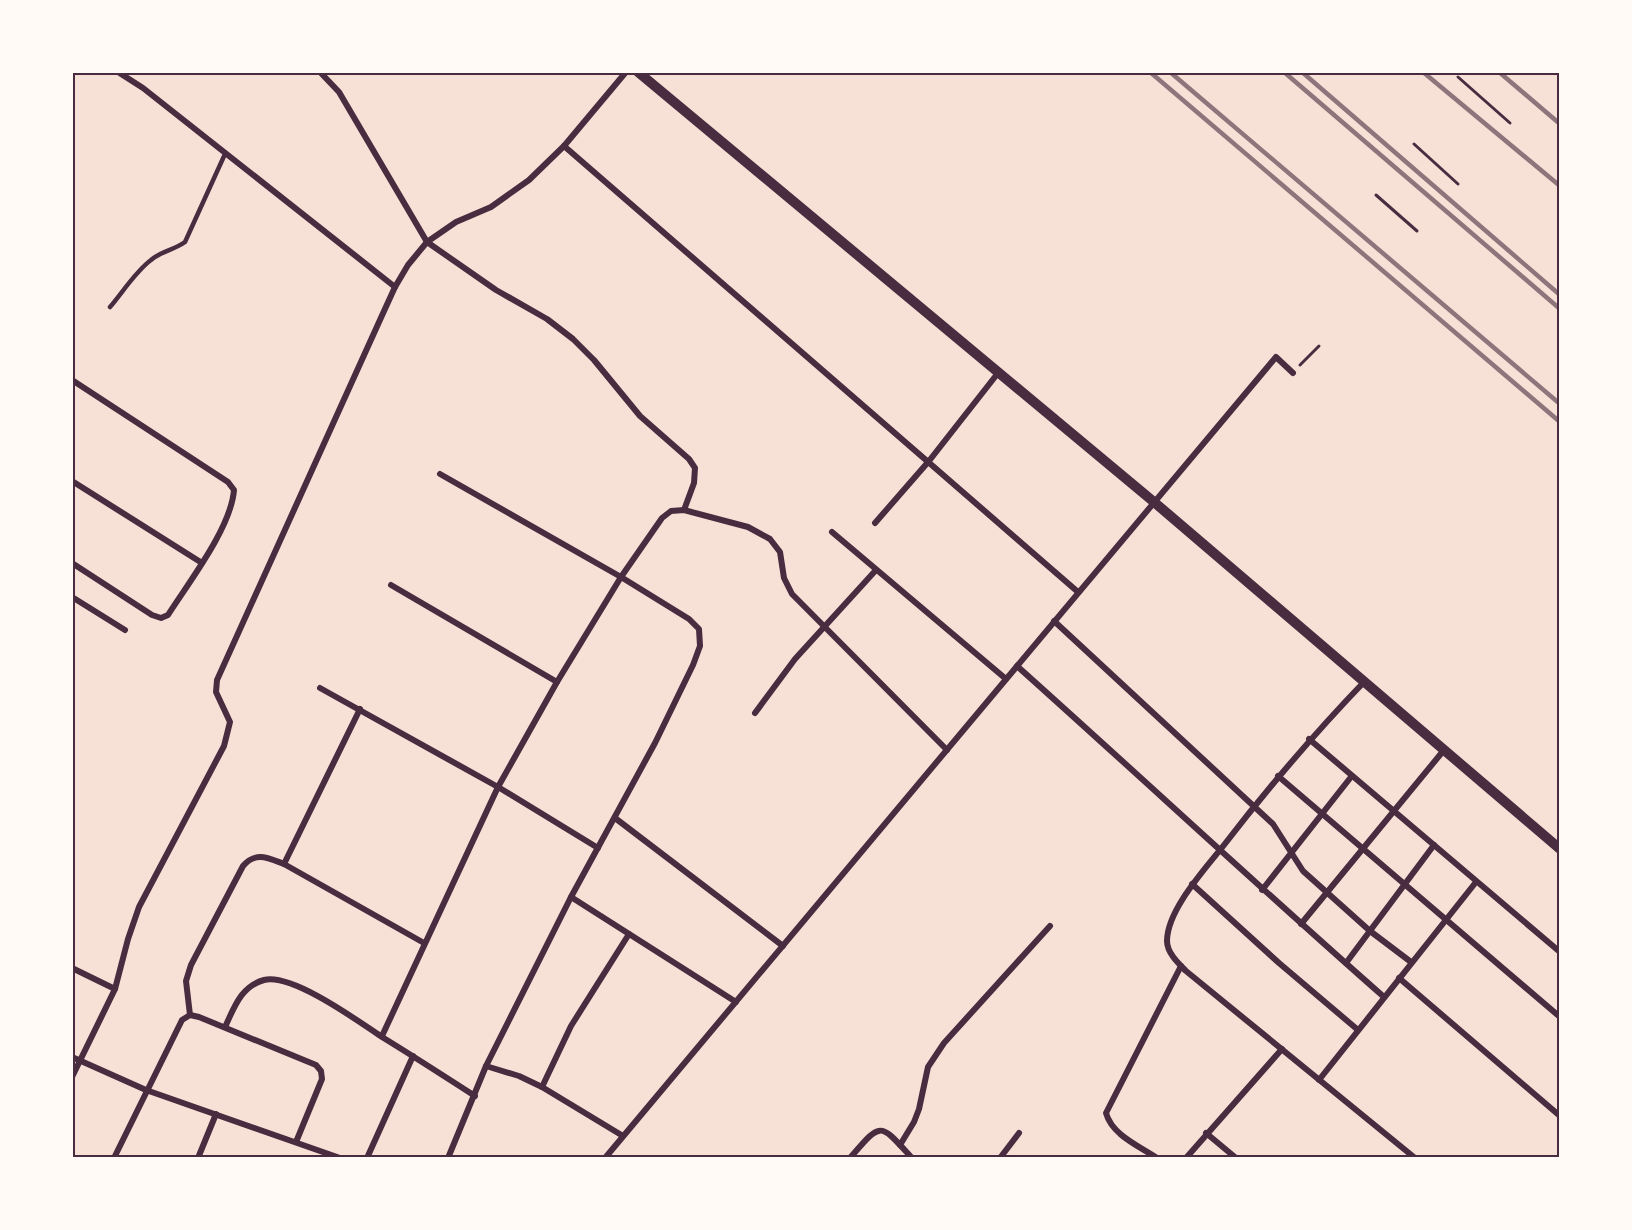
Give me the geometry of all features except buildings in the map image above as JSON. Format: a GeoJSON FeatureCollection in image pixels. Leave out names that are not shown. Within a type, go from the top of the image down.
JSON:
{"type":"FeatureCollection","features":[{"type":"Feature","properties":{"kind":"street"},"geometry":{"type":"LineString","coordinates":[[118,72],[143,88],[395,287]]}},
{"type":"Feature","properties":{"kind":"street"},"geometry":{"type":"LineString","coordinates":[[320,72],[339,92],[427,242],[488,285],[547,319],[573,339],[594,360],[640,416],[689,459],[695,468],[694,483],[684,510]]}},
{"type":"Feature","properties":{"kind":"street"},"geometry":{"type":"LineString","coordinates":[[72,1077],[75,1059],[115,989],[128,939],[140,907],[224,746],[230,722],[216,692],[217,680],[395,287],[408,265],[427,242],[456,222],[491,207],[529,180],[564,146],[626,72]]}},
{"type":"Feature","properties":{"kind":"street"},"geometry":{"type":"LineString","coordinates":[[638,72],[1154,502],[1560,849]]}},
{"type":"Feature","properties":{"kind":"street"},"geometry":{"type":"LineString","coordinates":[[564,146],[1078,592]]}},
{"type":"Feature","properties":{"kind":"street"},"geometry":{"type":"LineString","coordinates":[[605,1158],[1275,357],[1293,373]]}},
{"type":"Feature","properties":{"kind":"street"},"geometry":{"type":"LineString","coordinates":[[875,523],[929,461],[998,373]]}},
{"type":"Feature","properties":{"kind":"street"},"geometry":{"type":"LineString","coordinates":[[72,380],[228,482],[234,490],[233,504],[227,518],[202,563],[168,615],[161,618],[152,615],[72,563]]}},
{"type":"Feature","properties":{"kind":"street"},"geometry":{"type":"LineString","coordinates":[[440,474],[621,577],[689,619],[699,629],[700,646],[655,743],[571,897],[486,1066],[448,1158]]}},
{"type":"Feature","properties":{"kind":"street"},"geometry":{"type":"LineString","coordinates":[[72,481],[202,563]]}},
{"type":"Feature","properties":{"kind":"street"},"geometry":{"type":"LineString","coordinates":[[382,1036],[498,787],[557,682],[621,577],[662,518],[670,511],[684,510],[748,527],[770,538],[780,552],[784,578],[792,594],[947,750]]}},
{"type":"Feature","properties":{"kind":"street"},"geometry":{"type":"LineString","coordinates":[[832,532],[1006,679]]}},
{"type":"Feature","properties":{"kind":"street"},"geometry":{"type":"LineString","coordinates":[[755,714],[795,659],[876,570]]}},
{"type":"Feature","properties":{"kind":"street"},"geometry":{"type":"LineString","coordinates":[[391,585],[557,682]]}},
{"type":"Feature","properties":{"kind":"street"},"geometry":{"type":"LineString","coordinates":[[72,597],[125,630]]}},
{"type":"Feature","properties":{"kind":"street"},"geometry":{"type":"LineString","coordinates":[[1054,621],[1273,824],[1290,854],[1303,871],[1326,893],[1411,962]]}},
{"type":"Feature","properties":{"kind":"street"},"geometry":{"type":"LineString","coordinates":[[1017,666],[1220,849],[1262,890],[1384,997]]}},
{"type":"Feature","properties":{"kind":"street"},"geometry":{"type":"LineString","coordinates":[[1364,682],[1309,739],[1192,884],[1169,925],[1167,944],[1174,959],[1181,966],[1415,1158]]}},
{"type":"Feature","properties":{"kind":"street"},"geometry":{"type":"LineString","coordinates":[[320,688],[498,787],[598,848]]}},
{"type":"Feature","properties":{"kind":"street"},"geometry":{"type":"LineString","coordinates":[[284,864],[360,710]]}},
{"type":"Feature","properties":{"kind":"street"},"geometry":{"type":"LineString","coordinates":[[1309,739],[1560,952]]}},
{"type":"Feature","properties":{"kind":"street"},"geometry":{"type":"LineString","coordinates":[[1301,924],[1444,750]]}},
{"type":"Feature","properties":{"kind":"street"},"geometry":{"type":"LineString","coordinates":[[1278,776],[1560,1017]]}},
{"type":"Feature","properties":{"kind":"street"},"geometry":{"type":"LineString","coordinates":[[1262,890],[1351,777]]}},
{"type":"Feature","properties":{"kind":"street"},"geometry":{"type":"LineString","coordinates":[[615,818],[783,945]]}},
{"type":"Feature","properties":{"kind":"street"},"geometry":{"type":"LineString","coordinates":[[1346,963],[1434,845]]}},
{"type":"Feature","properties":{"kind":"street"},"geometry":{"type":"LineString","coordinates":[[190,1015],[186,981],[191,965],[243,866],[249,859],[256,856],[284,864],[424,943]]}},
{"type":"Feature","properties":{"kind":"street"},"geometry":{"type":"LineString","coordinates":[[1319,1080],[1476,882]]}},
{"type":"Feature","properties":{"kind":"street"},"geometry":{"type":"LineString","coordinates":[[1192,884],[1279,963],[1358,1030]]}},
{"type":"Feature","properties":{"kind":"street"},"geometry":{"type":"LineString","coordinates":[[571,897],[736,1002]]}},
{"type":"Feature","properties":{"kind":"street"},"geometry":{"type":"LineString","coordinates":[[900,1145],[919,1109],[928,1067],[944,1043],[1050,926]]}},
{"type":"Feature","properties":{"kind":"street"},"geometry":{"type":"LineString","coordinates":[[542,1087],[571,1026],[629,934]]}},
{"type":"Feature","properties":{"kind":"street"},"geometry":{"type":"LineString","coordinates":[[1157,1158],[1109,1124],[1106,1113],[1108,1105],[1181,966]]}},
{"type":"Feature","properties":{"kind":"street"},"geometry":{"type":"LineString","coordinates":[[72,968],[115,989]]}},
{"type":"Feature","properties":{"kind":"street"},"geometry":{"type":"LineString","coordinates":[[1398,978],[1560,1116]]}},
{"type":"Feature","properties":{"kind":"street"},"geometry":{"type":"LineString","coordinates":[[225,1027],[239,998],[249,987],[266,980],[281,980],[341,1009],[475,1096]]}},
{"type":"Feature","properties":{"kind":"street"},"geometry":{"type":"LineString","coordinates":[[114,1158],[183,1020],[190,1015],[316,1065],[321,1071],[321,1079],[296,1142]]}},
{"type":"Feature","properties":{"kind":"street"},"geometry":{"type":"LineString","coordinates":[[1186,1158],[1282,1049]]}},
{"type":"Feature","properties":{"kind":"street"},"geometry":{"type":"LineString","coordinates":[[367,1158],[413,1056]]}},
{"type":"Feature","properties":{"kind":"street"},"geometry":{"type":"LineString","coordinates":[[75,1059],[146,1090],[340,1158]]}},
{"type":"Feature","properties":{"kind":"street"},"geometry":{"type":"LineString","coordinates":[[486,1066],[519,1076],[542,1087],[623,1136]]}},
{"type":"Feature","properties":{"kind":"street"},"geometry":{"type":"LineString","coordinates":[[198,1158],[216,1114]]}},
{"type":"Feature","properties":{"kind":"street"},"geometry":{"type":"LineString","coordinates":[[850,1158],[873,1131],[880,1130],[887,1132],[912,1158]]}},
{"type":"Feature","properties":{"kind":"street"},"geometry":{"type":"LineString","coordinates":[[1000,1158],[1019,1133]]}},
{"type":"Feature","properties":{"kind":"street"},"geometry":{"type":"LineString","coordinates":[[1206,1133],[1236,1158]]}},
{"type":"Feature","properties":{"kind":"lane"},"geometry":{"type":"LineString","coordinates":[[110,308],[150,260],[175,250],[185,242],[225,154]]}},
{"type":"Feature","properties":{"kind":"path"},"geometry":{"type":"LineString","coordinates":[[1458,77],[1510,123]]}},
{"type":"Feature","properties":{"kind":"path"},"geometry":{"type":"LineString","coordinates":[[1414,144],[1458,183]]}},
{"type":"Feature","properties":{"kind":"path"},"geometry":{"type":"LineString","coordinates":[[1376,195],[1417,231]]}},
{"type":"Feature","properties":{"kind":"path"},"geometry":{"type":"LineString","coordinates":[[1293,373],[1319,346]]}},
{"type":"Feature","properties":{"kind":"railway"},"geometry":{"type":"LineString","coordinates":[[1150,72],[1560,422]]}},
{"type":"Feature","properties":{"kind":"railway"},"geometry":{"type":"LineString","coordinates":[[1170,72],[1560,404]]}},
{"type":"Feature","properties":{"kind":"railway"},"geometry":{"type":"LineString","coordinates":[[1284,72],[1560,309]]}},
{"type":"Feature","properties":{"kind":"railway"},"geometry":{"type":"LineString","coordinates":[[1302,72],[1560,295]]}},
{"type":"Feature","properties":{"kind":"railway"},"geometry":{"type":"LineString","coordinates":[[1423,72],[1560,186]]}},
{"type":"Feature","properties":{"kind":"railway"},"geometry":{"type":"LineString","coordinates":[[1499,72],[1560,124]]}}]}
